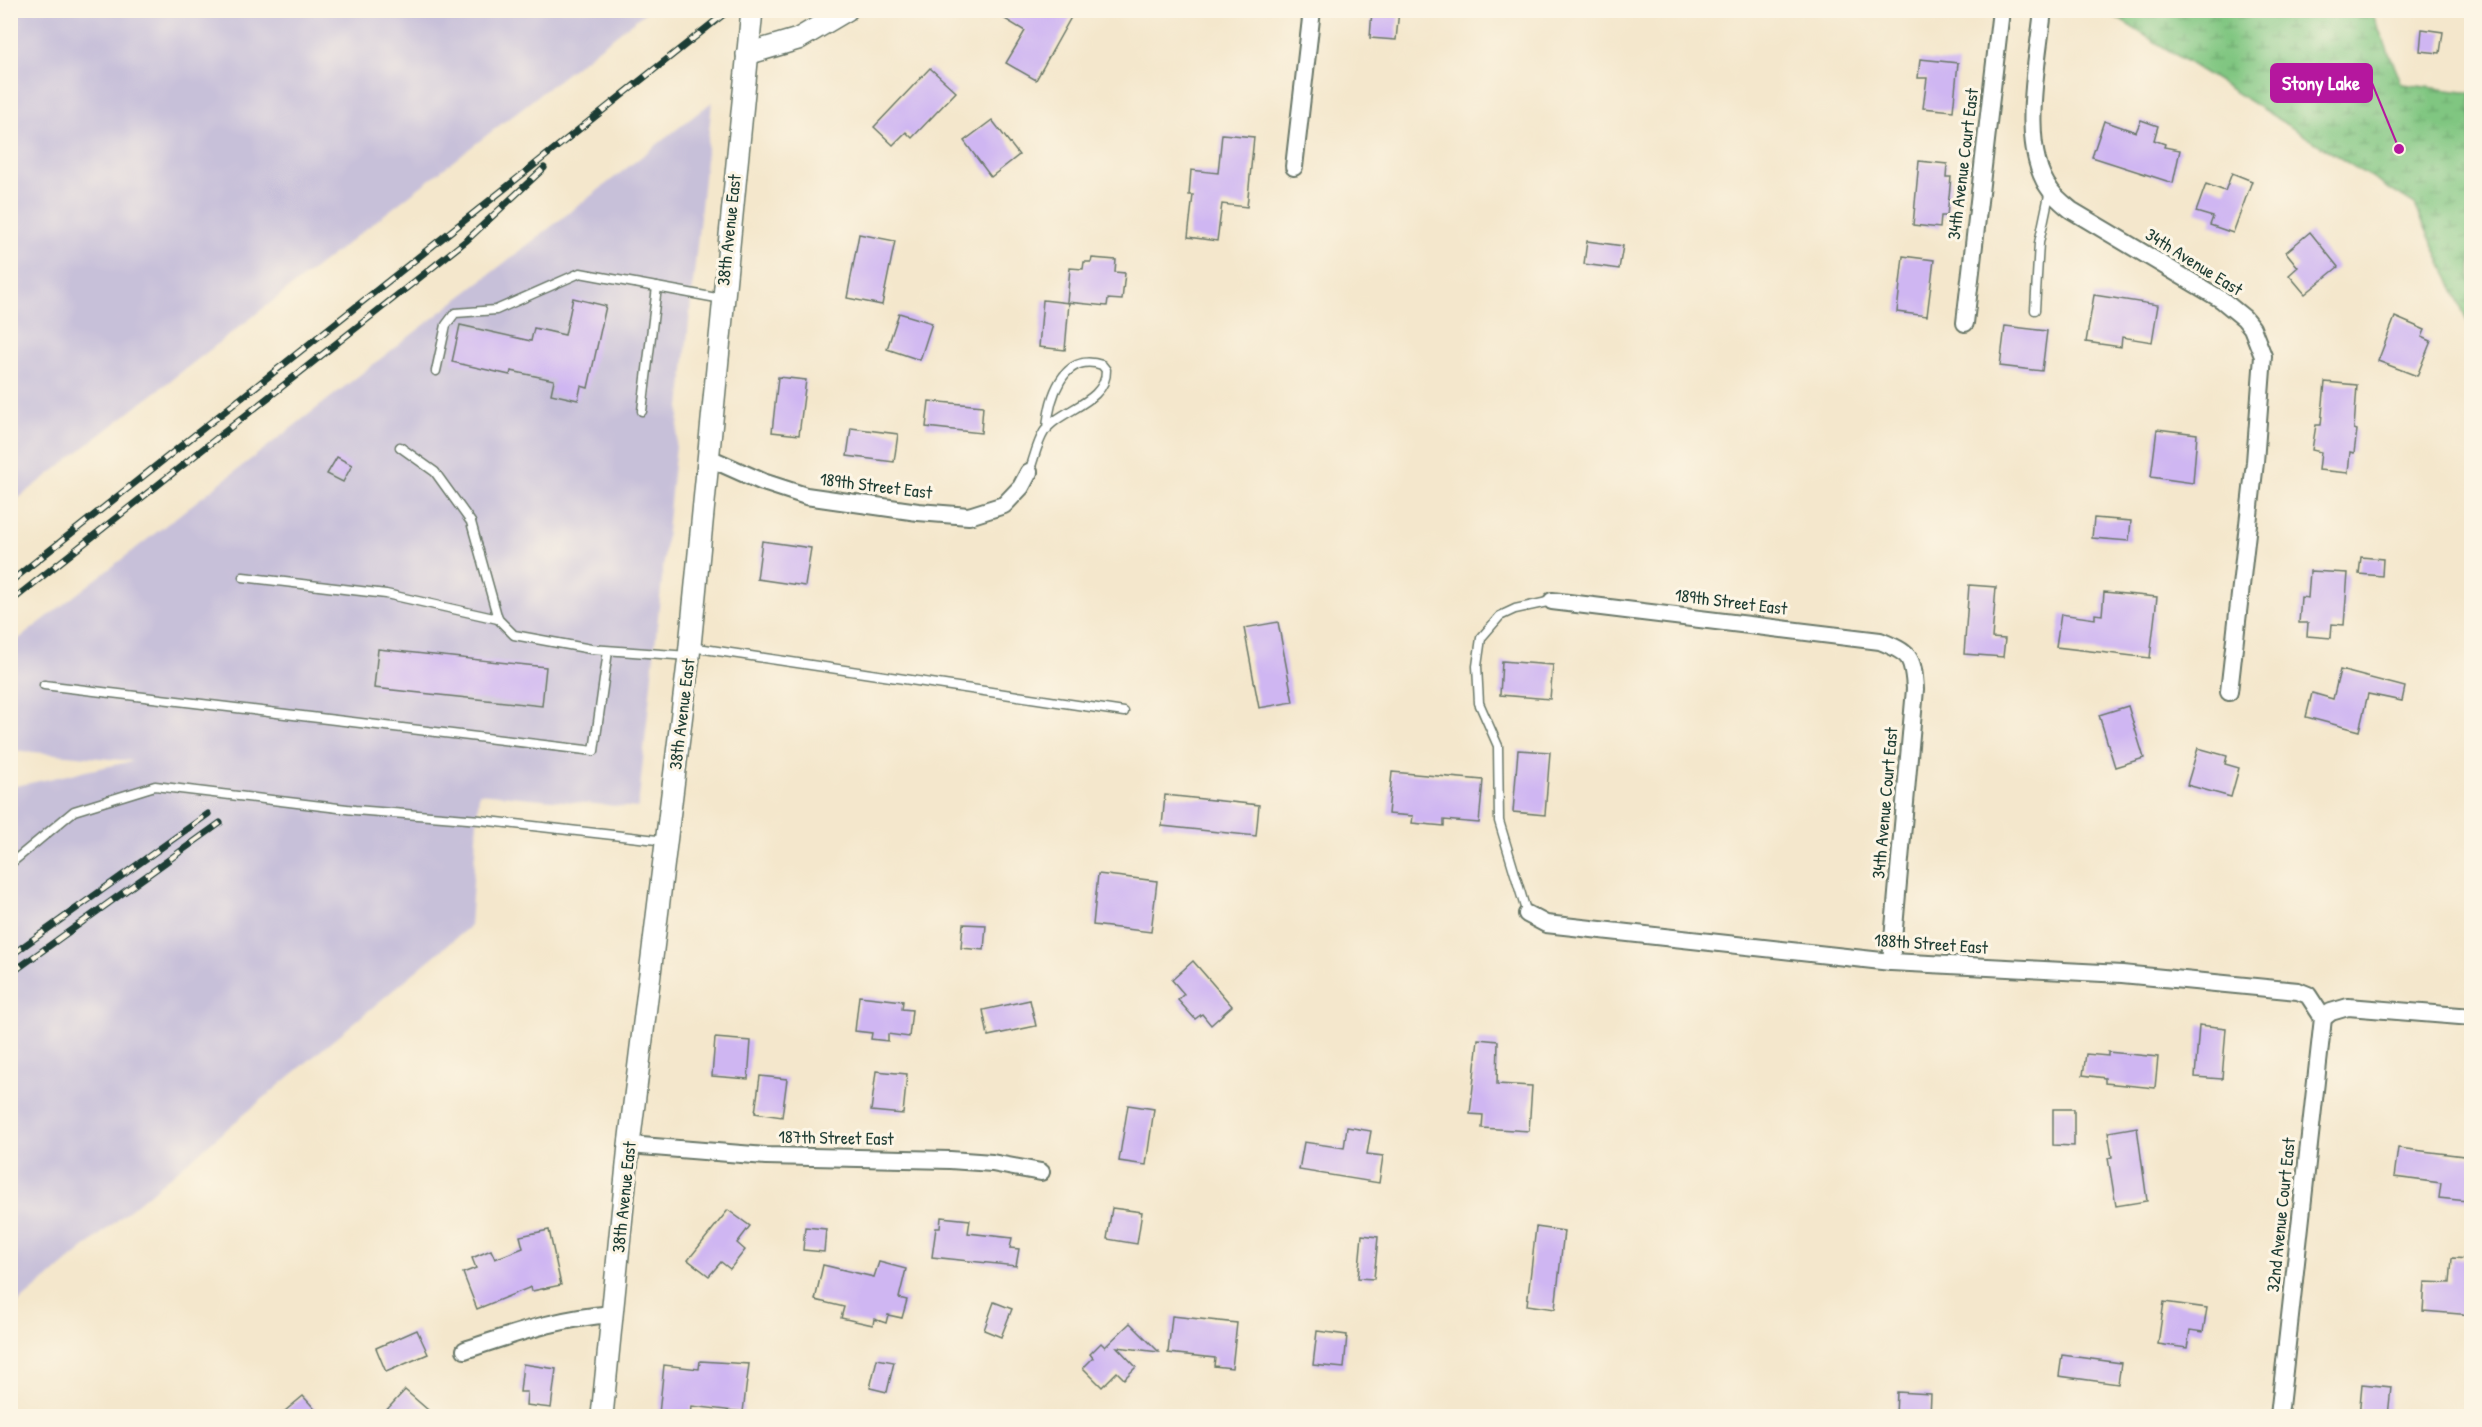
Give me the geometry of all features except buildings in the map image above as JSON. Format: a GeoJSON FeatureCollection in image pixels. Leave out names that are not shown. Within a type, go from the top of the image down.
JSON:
{"type":"FeatureCollection","features":[{"type":"Feature","properties":{"kind":"street","name":"38th Avenue East"},"geometry":{"type":"LineString","coordinates":[[602,1416],[629,1145],[690,652],[707,457],[752,10]]}},
{"type":"Feature","properties":{"kind":"street"},"geometry":{"type":"LineString","coordinates":[[747,54],[798,39],[847,10]]}},
{"type":"Feature","properties":{"kind":"street"},"geometry":{"type":"LineString","coordinates":[[1294,167],[1312,10]]}},
{"type":"Feature","properties":{"kind":"street","name":"34th Avenue Court East"},"geometry":{"type":"LineString","coordinates":[[1965,323],[2001,10]]}},
{"type":"Feature","properties":{"kind":"street","name":"34th Avenue East"},"geometry":{"type":"LineString","coordinates":[[2043,10],[2032,137],[2038,162],[2050,190],[2071,210],[2222,300],[2244,318],[2259,341],[2263,356],[2263,374],[2229,692]]}},
{"type":"Feature","properties":{"kind":"street","name":"189th Street East"},"geometry":{"type":"LineString","coordinates":[[707,457],[763,482],[806,496],[918,512],[969,516],[1004,505],[1021,487],[1029,472]]}},
{"type":"Feature","properties":{"kind":"street","name":"189th Street East"},"geometry":{"type":"LineString","coordinates":[[1552,601],[1880,641],[1903,650]]}},
{"type":"Feature","properties":{"kind":"street","name":"34th Avenue Court East"},"geometry":{"type":"LineString","coordinates":[[1891,962],[1915,689],[1912,662],[1903,650]]}},
{"type":"Feature","properties":{"kind":"street","name":"188th Street East"},"geometry":{"type":"LineString","coordinates":[[1527,914],[1546,924],[1891,962],[2122,974],[2298,991],[2308,995],[2323,1018]]}},
{"type":"Feature","properties":{"kind":"street"},"geometry":{"type":"LineString","coordinates":[[2323,1018],[2331,1012],[2348,1007],[2472,1017]]}},
{"type":"Feature","properties":{"kind":"street","name":"32nd Avenue Court East"},"geometry":{"type":"LineString","coordinates":[[2279,1416],[2323,1018]]}},
{"type":"Feature","properties":{"kind":"street","name":"187th Street East"},"geometry":{"type":"LineString","coordinates":[[629,1145],[766,1156],[950,1160],[992,1163],[1041,1172]]}},
{"type":"Feature","properties":{"kind":"street"},"geometry":{"type":"LineString","coordinates":[[465,1350],[544,1323],[613,1314]]}},
{"type":"Feature","properties":{"kind":"lane"},"geometry":{"type":"LineString","coordinates":[[2035,310],[2039,243],[2050,190]]}},
{"type":"Feature","properties":{"kind":"lane"},"geometry":{"type":"LineString","coordinates":[[436,371],[446,325],[455,313],[496,310],[580,273],[723,299]]}},
{"type":"Feature","properties":{"kind":"lane"},"geometry":{"type":"LineString","coordinates":[[642,411],[657,287]]}},
{"type":"Feature","properties":{"kind":"lane"},"geometry":{"type":"LineString","coordinates":[[1029,472],[1047,429],[1048,411],[1061,377],[1067,371],[1088,362],[1102,365],[1106,370],[1106,377],[1096,393],[1047,429]]}},
{"type":"Feature","properties":{"kind":"lane"},"geometry":{"type":"LineString","coordinates":[[400,447],[435,472],[471,522],[498,619],[514,635],[608,651],[690,652],[1124,712]]}},
{"type":"Feature","properties":{"kind":"lane"},"geometry":{"type":"LineString","coordinates":[[243,577],[386,594],[498,619]]}},
{"type":"Feature","properties":{"kind":"lane"},"geometry":{"type":"LineString","coordinates":[[1527,914],[1499,821],[1498,746],[1479,703],[1476,666],[1481,638],[1500,616],[1515,609],[1552,601]]}},
{"type":"Feature","properties":{"kind":"lane"},"geometry":{"type":"LineString","coordinates":[[44,685],[594,751],[608,651]]}},
{"type":"Feature","properties":{"kind":"lane"},"geometry":{"type":"LineString","coordinates":[[10,864],[74,812],[155,786],[355,810],[480,820],[667,841]]}},
{"type":"Feature","properties":{"kind":"shaded area"},"geometry":{"type":"Polygon","coordinates":[[[11,10],[647,10],[647,11],[11,504],[11,10]]]}},
{"type":"Feature","properties":{"kind":"shaded area"},"geometry":{"type":"Polygon","coordinates":[[[712,102],[638,808],[479,793],[470,926],[11,1309],[11,787],[133,761],[11,750],[11,645],[712,102]]]}},
{"type":"Feature","properties":{"kind":"green space"},"geometry":{"type":"Polygon","coordinates":[[[2106,11],[2371,11],[2402,84],[2471,93],[2471,329],[2415,205],[2106,11]]]}},
{"type":"Feature","properties":{"kind":"railway"},"geometry":{"type":"LineString","coordinates":[[10,582],[729,10]]}},
{"type":"Feature","properties":{"kind":"railway"},"geometry":{"type":"LineString","coordinates":[[10,602],[467,240],[544,168]]}},
{"type":"Feature","properties":{"kind":"railway"},"geometry":{"type":"LineString","coordinates":[[10,956],[208,814]]}},
{"type":"Feature","properties":{"kind":"railway"},"geometry":{"type":"LineString","coordinates":[[10,974],[220,823]]}},
{"type":"Feature","properties":{"kind":"place","name":"Stony Lake"},"geometry":{"type":"Point","coordinates":[2399,149]}}]}
